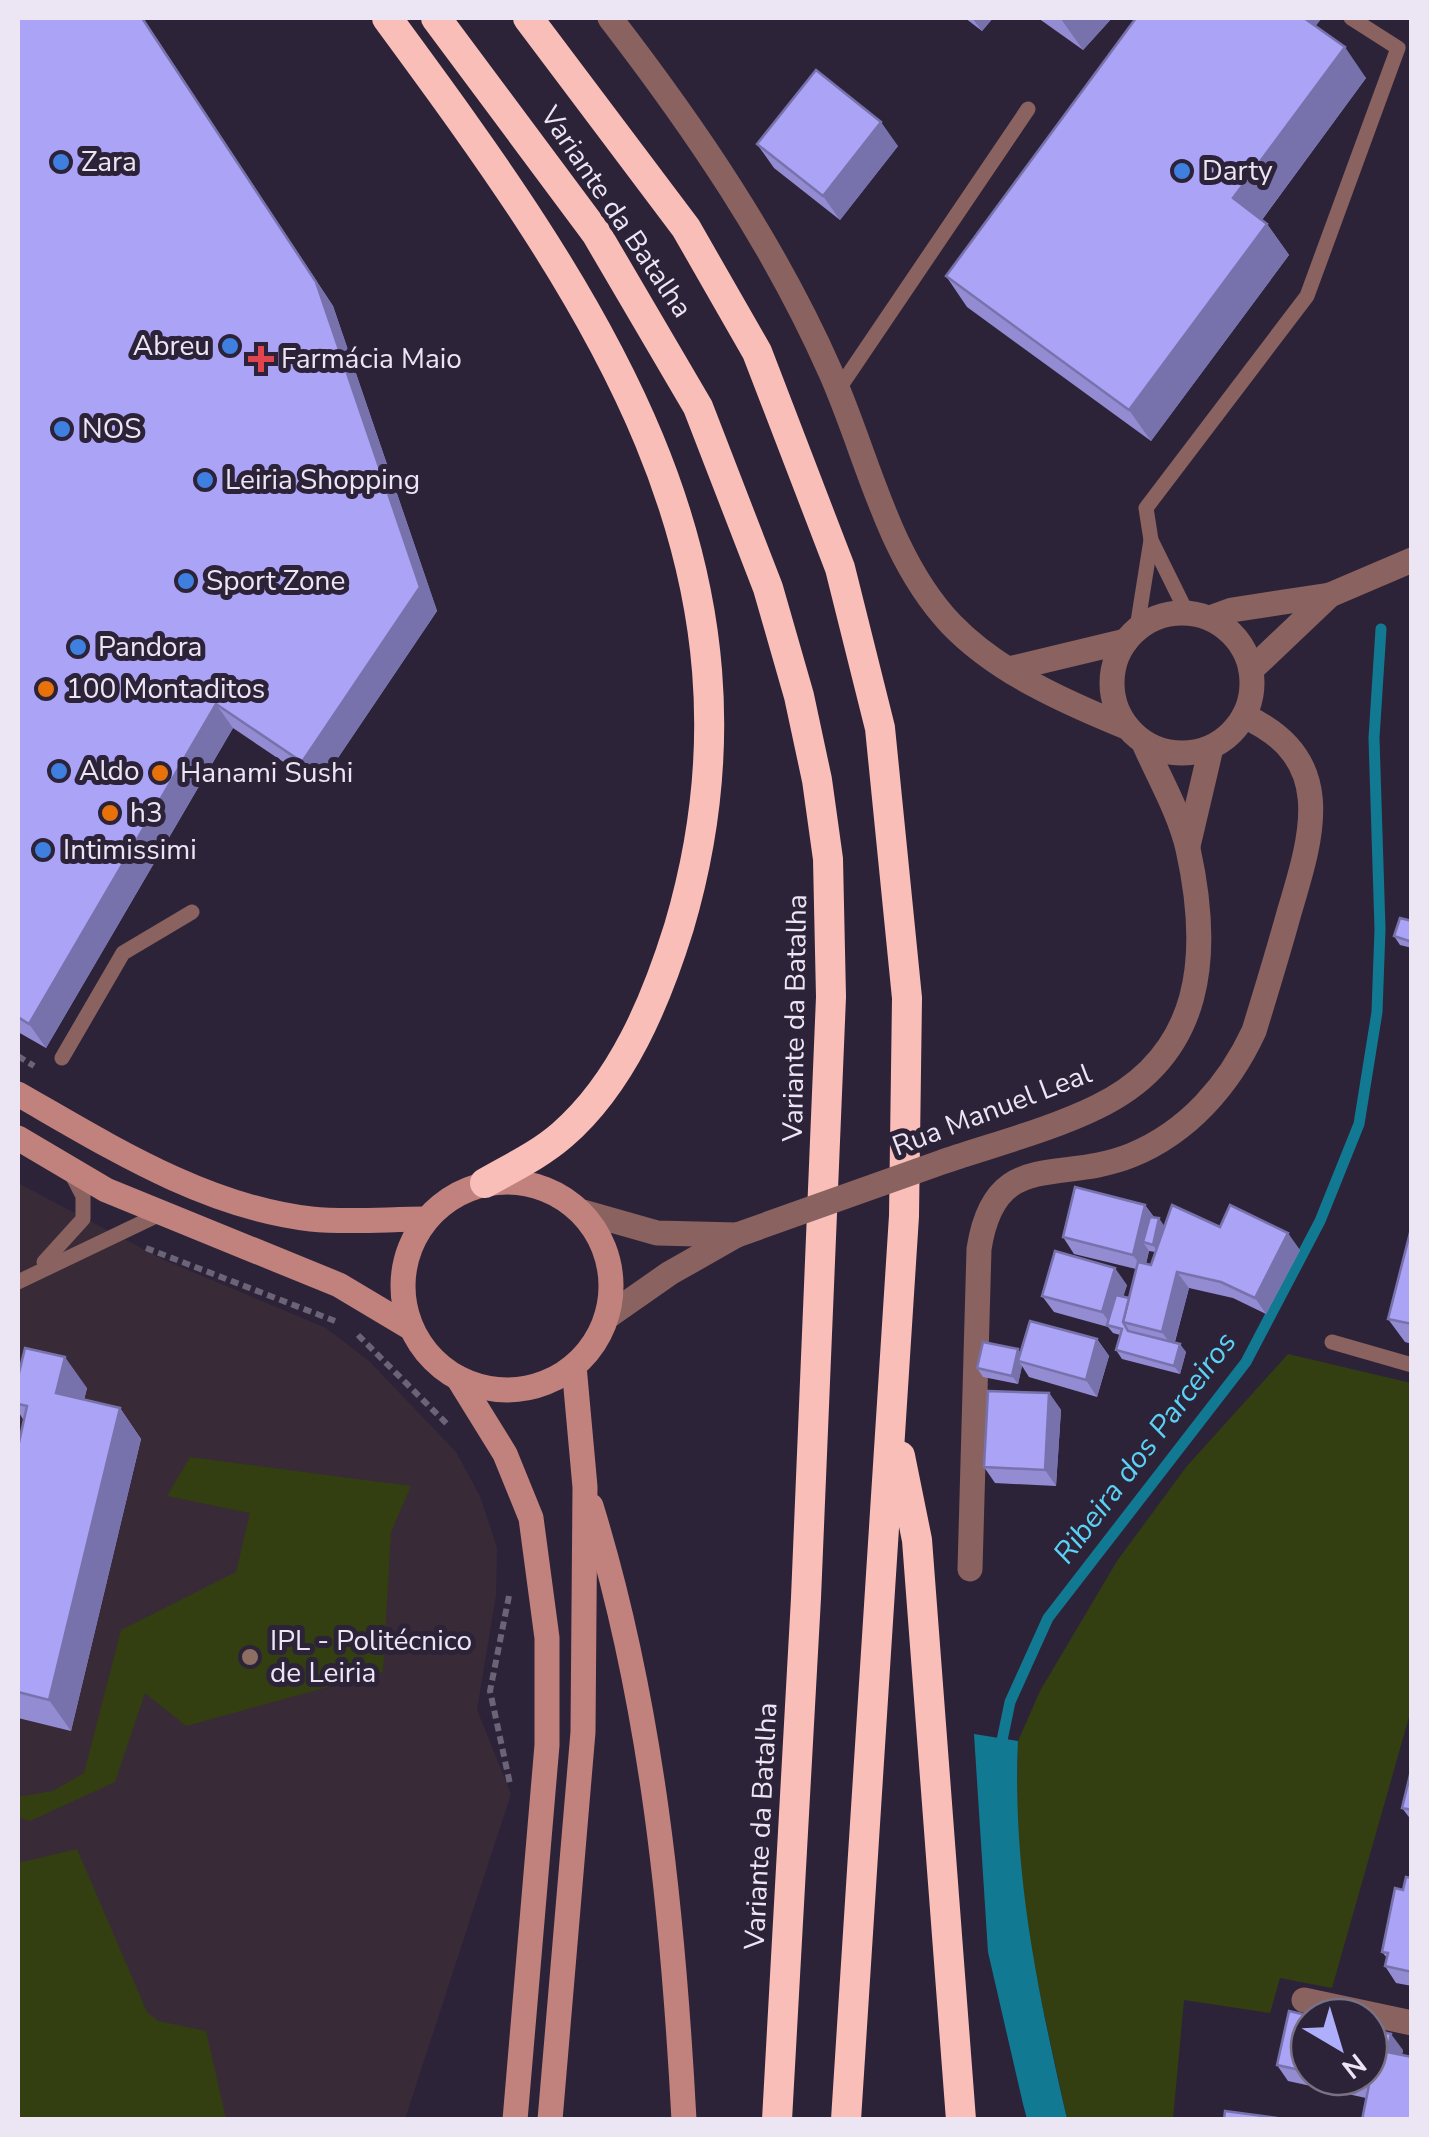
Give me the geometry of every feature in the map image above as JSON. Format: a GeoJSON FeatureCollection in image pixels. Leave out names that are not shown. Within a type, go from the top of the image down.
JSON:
{"type":"FeatureCollection","features":[{"type":"Feature","properties":{"kind":"highway"},"geometry":{"type":"LineString","coordinates":[[387,18],[544,235],[617,365],[639,410],[685,541],[703,644],[709,751],[706,804],[687,899],[656,991],[620,1063],[588,1108],[542,1150],[485,1183]]}},
{"type":"Feature","properties":{"kind":"highway","name":"Variante da Batalha"},"geometry":{"type":"LineString","coordinates":[[436,18],[596,233],[698,407],[768,588],[799,696],[816,780],[828,859],[831,997],[807,1579],[777,2120]]}},
{"type":"Feature","properties":{"kind":"highway","name":"Variante da Batalha"},"geometry":{"type":"LineString","coordinates":[[528,18],[632,151],[728,296],[791,434],[840,568],[863,652],[889,796],[906,998],[904,1216],[846,2120]]}},
{"type":"Feature","properties":{"kind":"highway"},"geometry":{"type":"LineString","coordinates":[[893,1419],[917,1540],[961,2120]]}},
{"type":"Feature","properties":{"kind":"main road"},"geometry":{"type":"LineString","coordinates":[[18,1094],[140,1162],[236,1202],[312,1219],[426,1219]]}},
{"type":"Feature","properties":{"kind":"main road"},"geometry":{"type":"LineString","coordinates":[[18,1138],[69,1170],[158,1215],[340,1285],[411,1328]]}},
{"type":"Feature","properties":{"kind":"main road"},"geometry":{"type":"LineString","coordinates":[[458,1378],[487,1388],[518,1390],[548,1382],[574,1366],[599,1336],[607,1317],[610,1262],[604,1243],[583,1212],[554,1192],[521,1182],[485,1183],[452,1196],[426,1219],[411,1244],[403,1271],[403,1300],[411,1328],[423,1348],[458,1378],[505,1454],[531,1518],[548,1638],[547,1744],[516,2120]]}},
{"type":"Feature","properties":{"kind":"main road"},"geometry":{"type":"LineString","coordinates":[[550,2120],[583,1732],[585,1487],[574,1366]]}},
{"type":"Feature","properties":{"kind":"main road"},"geometry":{"type":"LineString","coordinates":[[585,1487],[612,1573],[640,1711],[673,1950],[684,2120]]}},
{"type":"Feature","properties":{"kind":"street"},"geometry":{"type":"LineString","coordinates":[[610,18],[710,154],[774,263],[838,390],[920,583],[950,622],[1009,669],[1165,752],[1188,753],[1211,748],[1230,734],[1244,716],[1252,694],[1252,670],[1244,648],[1229,631],[1198,616]]}},
{"type":"Feature","properties":{"kind":"street"},"geometry":{"type":"LineString","coordinates":[[1009,669],[1131,634],[1152,619],[1198,616],[1330,595],[1412,560]]}},
{"type":"Feature","properties":{"kind":"street"},"geometry":{"type":"LineString","coordinates":[[1252,670],[1330,595]]}},
{"type":"Feature","properties":{"kind":"street","name":"Rua Manuel Leal"},"geometry":{"type":"LineString","coordinates":[[607,1317],[670,1273],[737,1235],[1097,1107],[1152,1068],[1174,1041],[1192,1008],[1199,976],[1199,937],[1188,846],[1135,735],[1116,707],[1112,684],[1115,661],[1131,634]]}},
{"type":"Feature","properties":{"kind":"street"},"geometry":{"type":"LineString","coordinates":[[970,1569],[978,1249],[988,1205],[1012,1182],[1101,1164],[1163,1139],[1209,1101],[1241,1059],[1254,1031],[1309,844],[1312,811],[1306,777],[1291,746],[1275,730],[1244,716]]}},
{"type":"Feature","properties":{"kind":"street","name":"Rua Manuel Leal"},"geometry":{"type":"LineString","coordinates":[[1188,846],[1211,748]]}},
{"type":"Feature","properties":{"kind":"street","name":"Rua Manuel Leal"},"geometry":{"type":"LineString","coordinates":[[583,1212],[657,1232],[737,1235]]}},
{"type":"Feature","properties":{"kind":"lane"},"geometry":{"type":"LineString","coordinates":[[1131,634],[1151,540],[1146,508],[1308,296],[1398,48],[1351,18]]}},
{"type":"Feature","properties":{"kind":"lane"},"geometry":{"type":"LineString","coordinates":[[838,390],[1028,110]]}},
{"type":"Feature","properties":{"kind":"lane"},"geometry":{"type":"LineString","coordinates":[[1151,540],[1198,616]]}},
{"type":"Feature","properties":{"kind":"lane"},"geometry":{"type":"LineString","coordinates":[[62,1058],[123,953],[192,912]]}},
{"type":"Feature","properties":{"kind":"lane"},"geometry":{"type":"LineString","coordinates":[[33,1273],[73,1235],[82,1219],[83,1196],[69,1170]]}},
{"type":"Feature","properties":{"kind":"lane"},"geometry":{"type":"LineString","coordinates":[[18,1282],[158,1215]]}},
{"type":"Feature","properties":{"kind":"lane"},"geometry":{"type":"LineString","coordinates":[[1332,1342],[1412,1365]]}},
{"type":"Feature","properties":{"kind":"path"},"geometry":{"type":"LineString","coordinates":[[134,1247],[150,1248],[344,1324],[454,1431]]}},
{"type":"Feature","properties":{"kind":"path"},"geometry":{"type":"LineString","coordinates":[[510,1585],[490,1691],[511,1794]]}},
{"type":"Feature","properties":{"kind":"shaded area","name":"IPL - Politécnico de Leiria"},"geometry":{"type":"Polygon","coordinates":[[[18,1183],[164,1260],[326,1328],[369,1361],[456,1452],[480,1496],[497,1548],[496,1595],[477,1710],[511,1794],[405,2119],[18,2119],[18,1183]]]}},
{"type":"Feature","properties":{"kind":"green space"},"geometry":{"type":"Polygon","coordinates":[[[1288,1354],[1411,1383],[1411,1710],[1332,1988],[1280,1978],[1270,2013],[1184,2000],[1173,2119],[1067,2119],[1026,1930],[1016,1851],[1018,1741],[1040,1691],[1117,1561],[1187,1466],[1288,1354]]]}},
{"type":"Feature","properties":{"kind":"green space"},"geometry":{"type":"Polygon","coordinates":[[[190,1457],[411,1486],[391,1532],[383,1672],[186,1726],[145,1693],[115,1782],[30,1821],[18,1817],[18,1797],[53,1791],[84,1773],[121,1630],[236,1572],[250,1513],[167,1496],[190,1457]]]}},
{"type":"Feature","properties":{"kind":"green space"},"geometry":{"type":"Polygon","coordinates":[[[77,1849],[147,2012],[158,2021],[206,2031],[226,2119],[18,2119],[18,1863],[77,1849]]]}},
{"type":"Feature","properties":{"kind":"water"},"geometry":{"type":"Polygon","coordinates":[[[974,1734],[1018,1741],[1019,1838],[1029,1932],[1067,2119],[1027,2119],[1023,2104],[988,1952],[974,1734]]]}},
{"type":"Feature","properties":{"kind":"building","name":"Leiria Shopping"},"geometry":{"type":"Polygon","coordinates":[[[18,18],[142,18],[316,282],[420,587],[302,762],[216,704],[29,1024],[18,1017],[18,18]]]}},
{"type":"Feature","properties":{"kind":"building","name":"Darty"},"geometry":{"type":"Polygon","coordinates":[[[1136,18],[1304,18],[1345,47],[1233,198],[1267,224],[1129,410],[946,276],[1136,18]]]}},
{"type":"Feature","properties":{"kind":"building"},"geometry":{"type":"Polygon","coordinates":[[[816,70],[881,122],[823,196],[757,144],[816,70]]]}},
{"type":"Feature","properties":{"kind":"building"},"geometry":{"type":"Polygon","coordinates":[[[1400,918],[1412,921],[1412,942],[1394,936],[1400,918]]]}},
{"type":"Feature","properties":{"kind":"building"},"geometry":{"type":"Polygon","coordinates":[[[1075,1187],[1145,1205],[1133,1255],[1063,1237],[1075,1187]]]}},
{"type":"Feature","properties":{"kind":"building"},"geometry":{"type":"Polygon","coordinates":[[[1172,1205],[1220,1227],[1230,1205],[1288,1233],[1255,1298],[1221,1282],[1177,1272],[1162,1332],[1123,1322],[1138,1262],[1151,1265],[1172,1205]]]}},
{"type":"Feature","properties":{"kind":"building"},"geometry":{"type":"Polygon","coordinates":[[[1150,1217],[1159,1218],[1153,1245],[1143,1242],[1150,1217]]]}},
{"type":"Feature","properties":{"kind":"building"},"geometry":{"type":"Polygon","coordinates":[[[1412,1225],[1412,1324],[1388,1319],[1412,1225]]]}},
{"type":"Feature","properties":{"kind":"building"},"geometry":{"type":"Polygon","coordinates":[[[1055,1251],[1115,1268],[1102,1312],[1042,1296],[1055,1251]]]}},
{"type":"Feature","properties":{"kind":"building"},"geometry":{"type":"Polygon","coordinates":[[[1116,1295],[1129,1298],[1123,1322],[1128,1331],[1180,1344],[1174,1366],[1116,1350],[1122,1329],[1107,1325],[1116,1295]]]}},
{"type":"Feature","properties":{"kind":"building"},"geometry":{"type":"Polygon","coordinates":[[[1030,1321],[1097,1339],[1086,1380],[1018,1361],[1030,1321]]]}},
{"type":"Feature","properties":{"kind":"building"},"geometry":{"type":"Polygon","coordinates":[[[983,1342],[1018,1349],[1012,1376],[977,1368],[983,1342]]]}},
{"type":"Feature","properties":{"kind":"building"},"geometry":{"type":"Polygon","coordinates":[[[25,1348],[65,1357],[56,1393],[120,1408],[49,1700],[18,1692],[18,1447],[27,1406],[18,1404],[18,1377],[25,1348]]]}},
{"type":"Feature","properties":{"kind":"building"},"geometry":{"type":"Polygon","coordinates":[[[988,1391],[1049,1393],[1045,1470],[984,1467],[988,1391]]]}},
{"type":"Feature","properties":{"kind":"building"},"geometry":{"type":"Polygon","coordinates":[[[1412,1775],[1412,1810],[1402,1808],[1412,1775]]]}},
{"type":"Feature","properties":{"kind":"building"},"geometry":{"type":"Polygon","coordinates":[[[1406,1877],[1412,1878],[1412,1972],[1385,1966],[1388,1953],[1382,1952],[1395,1888],[1403,1890],[1406,1877]]]}},
{"type":"Feature","properties":{"kind":"building"},"geometry":{"type":"Polygon","coordinates":[[[1289,2011],[1289,2068],[1277,2065],[1289,2011]]]}},
{"type":"Feature","properties":{"kind":"building"},"geometry":{"type":"Polygon","coordinates":[[[1389,2052],[1412,2057],[1412,2120],[1362,2120],[1367,2097],[1389,2097],[1389,2052]]]}},
{"type":"Feature","properties":{"kind":"building"},"geometry":{"type":"Polygon","coordinates":[[[1225,2111],[1277,2118],[1224,2120],[1225,2111]]]}},
{"type":"Feature","properties":{"kind":"waterway","name":"Ribeira dos Parceiros"},"geometry":{"type":"LineString","coordinates":[[1000,1750],[1010,1702],[1048,1618],[1246,1362],[1320,1221],[1359,1124],[1377,1012],[1380,929],[1374,738],[1381,629]]}},
{"type":"Feature","properties":{"kind":"place","name":"Zara"},"geometry":{"type":"Point","coordinates":[61,162]}},
{"type":"Feature","properties":{"kind":"place","name":"Darty"},"geometry":{"type":"Point","coordinates":[1182,171]}},
{"type":"Feature","properties":{"kind":"place","name":"Abreu"},"geometry":{"type":"Point","coordinates":[230,346]}},
{"type":"Feature","properties":{"kind":"place","name":"Farmácia Maio"},"geometry":{"type":"Point","coordinates":[261,359]}},
{"type":"Feature","properties":{"kind":"place","name":"NOS"},"geometry":{"type":"Point","coordinates":[62,429]}},
{"type":"Feature","properties":{"kind":"place","name":"Leiria Shopping"},"geometry":{"type":"Point","coordinates":[205,480]}},
{"type":"Feature","properties":{"kind":"place","name":"Sport Zone"},"geometry":{"type":"Point","coordinates":[186,581]}},
{"type":"Feature","properties":{"kind":"place","name":"Pandora"},"geometry":{"type":"Point","coordinates":[78,647]}},
{"type":"Feature","properties":{"kind":"place","name":"100 Montaditos"},"geometry":{"type":"Point","coordinates":[46,689]}},
{"type":"Feature","properties":{"kind":"place","name":"Aldo"},"geometry":{"type":"Point","coordinates":[59,771]}},
{"type":"Feature","properties":{"kind":"place","name":"Hanami Sushi"},"geometry":{"type":"Point","coordinates":[160,773]}},
{"type":"Feature","properties":{"kind":"place","name":"h3"},"geometry":{"type":"Point","coordinates":[110,813]}},
{"type":"Feature","properties":{"kind":"place","name":"Intimissimi"},"geometry":{"type":"Point","coordinates":[43,850]}},
{"type":"Feature","properties":{"kind":"place","name":"IPL - Politécnico de Leiria"},"geometry":{"type":"Point","coordinates":[250,1657]}}]}
